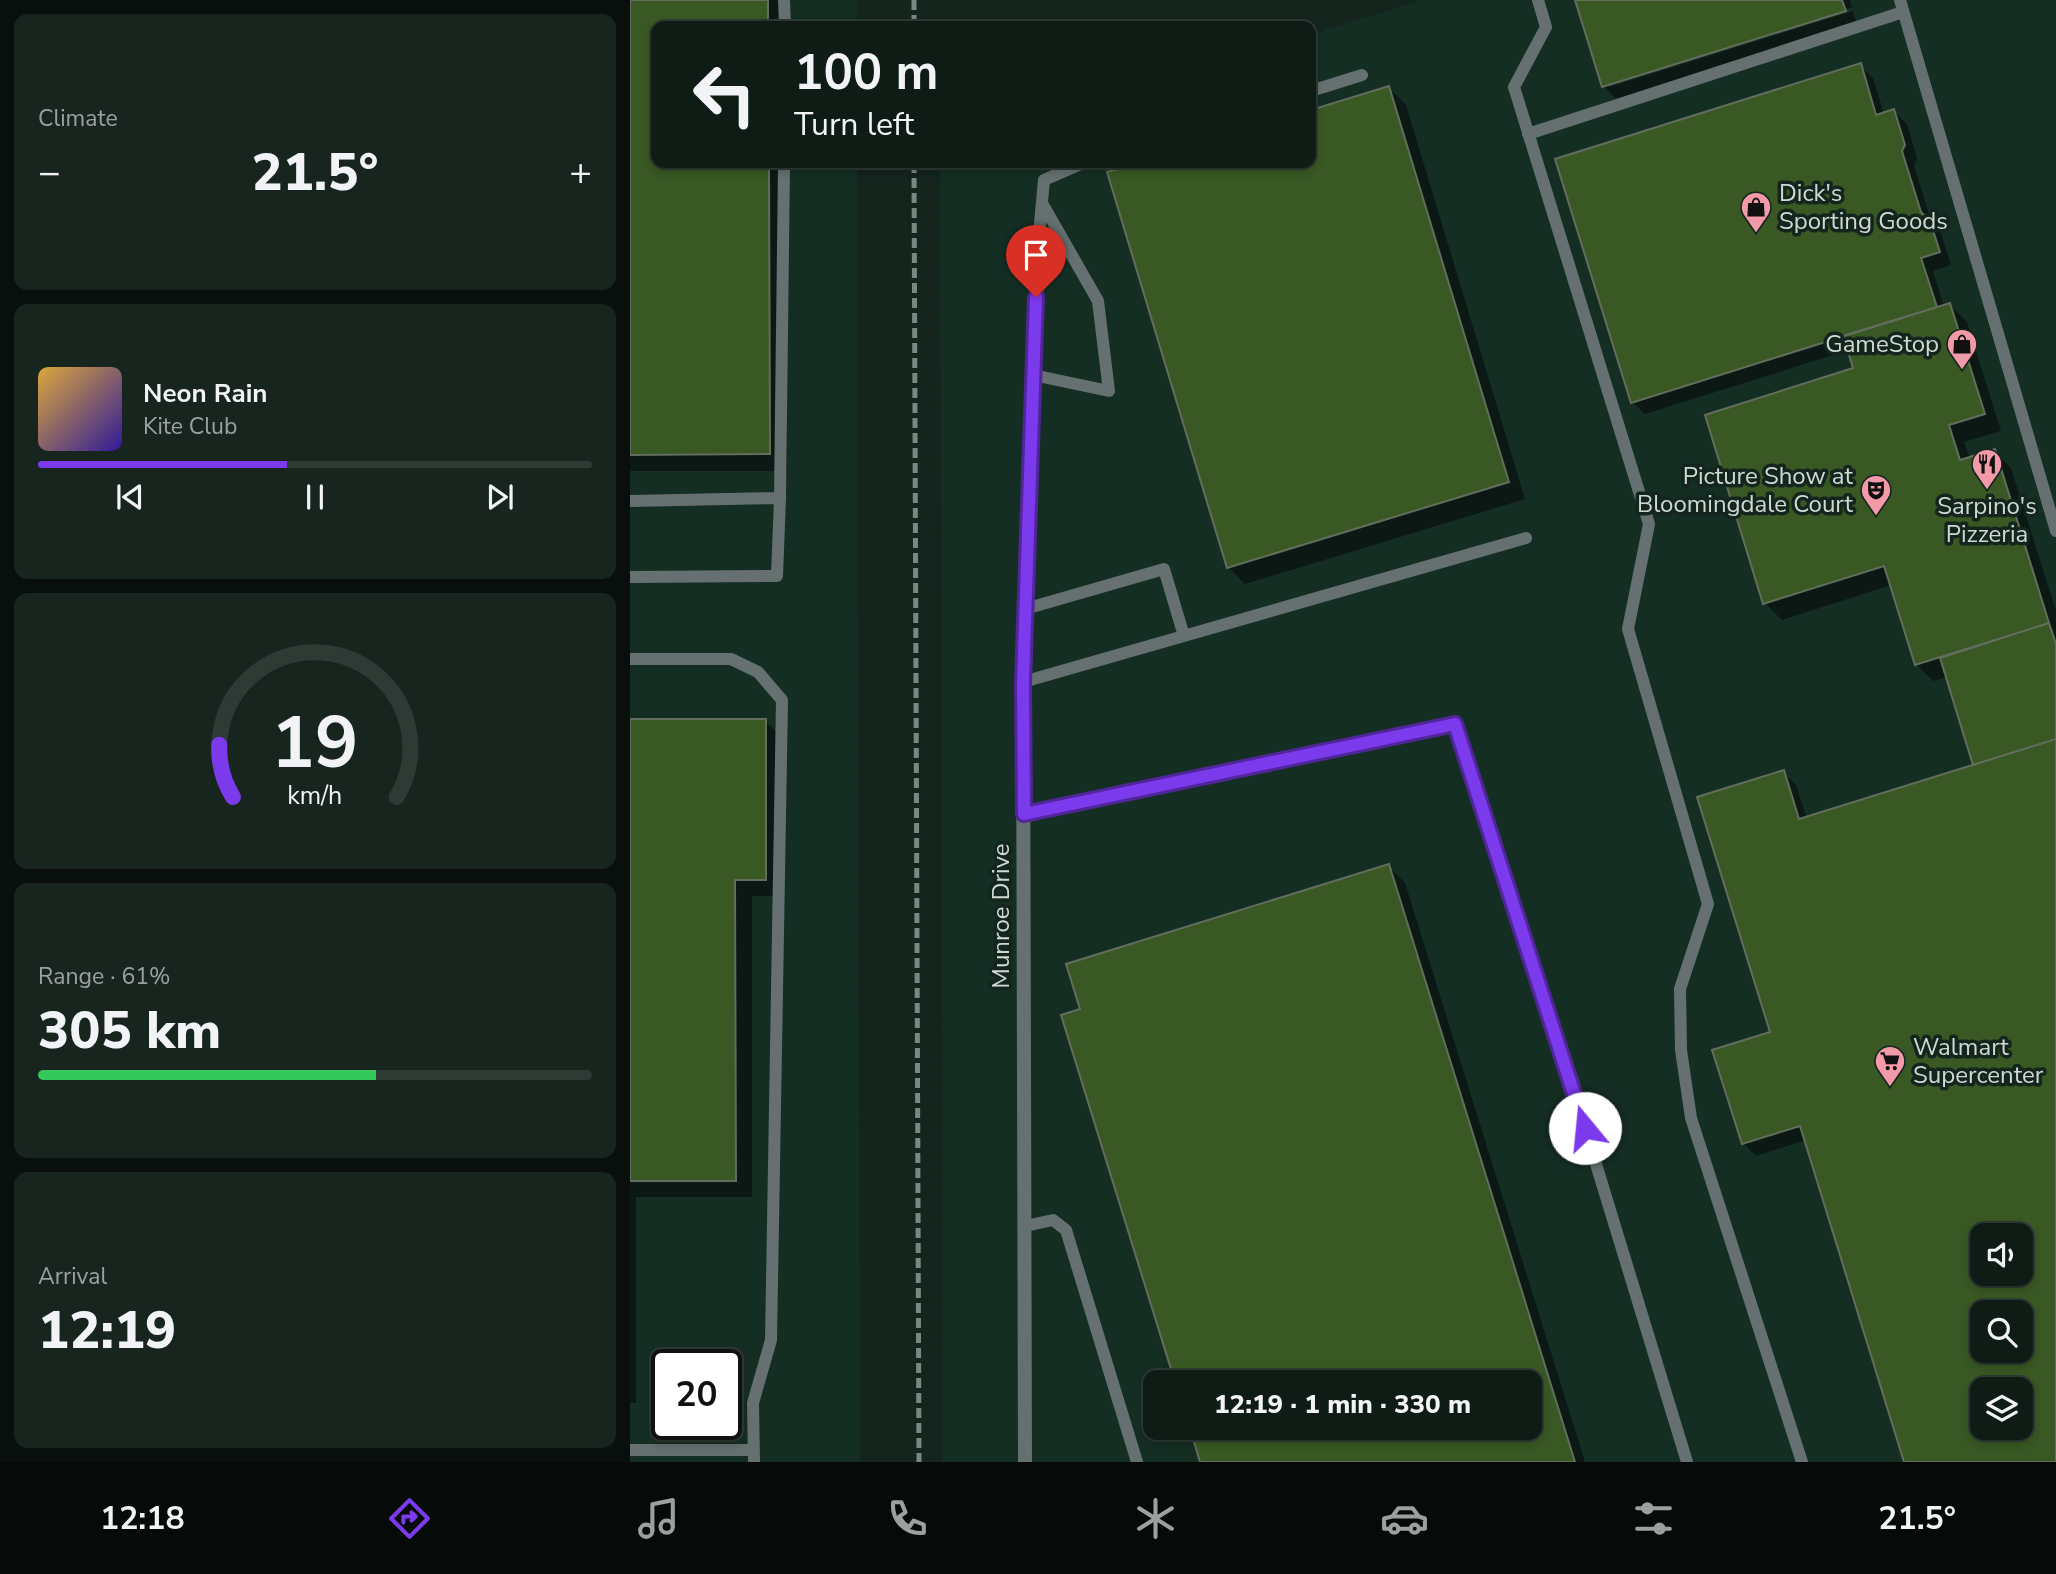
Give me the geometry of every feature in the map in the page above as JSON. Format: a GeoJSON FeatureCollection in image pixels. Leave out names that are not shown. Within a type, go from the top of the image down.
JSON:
{"type":"FeatureCollection","features":[{"type":"Feature","properties":{"kind":"street","name":"Munroe Drive"},"geometry":{"type":"LineString","coordinates":[[1025,1462],[1023,682],[1038,245]]}},
{"type":"Feature","properties":{"kind":"lane"},"geometry":{"type":"LineString","coordinates":[[785,0],[785,21]]}},
{"type":"Feature","properties":{"kind":"lane"},"geometry":{"type":"LineString","coordinates":[[1538,0],[1546,27],[1514,87],[1649,524],[1628,629],[1708,904],[1680,989],[1681,1050],[1690,1118],[1802,1462]]}},
{"type":"Feature","properties":{"kind":"lane"},"geometry":{"type":"LineString","coordinates":[[1528,134],[1902,6],[2056,531]]}},
{"type":"Feature","properties":{"kind":"lane"},"geometry":{"type":"LineString","coordinates":[[1316,89],[1362,75]]}},
{"type":"Feature","properties":{"kind":"lane"},"geometry":{"type":"LineString","coordinates":[[630,577],[777,576],[784,168]]}},
{"type":"Feature","properties":{"kind":"lane"},"geometry":{"type":"LineString","coordinates":[[1038,245],[1044,180],[1072,168]]}},
{"type":"Feature","properties":{"kind":"lane"},"geometry":{"type":"LineString","coordinates":[[1033,375],[1109,391],[1098,301],[1042,203]]}},
{"type":"Feature","properties":{"kind":"lane"},"geometry":{"type":"LineString","coordinates":[[630,501],[780,498]]}},
{"type":"Feature","properties":{"kind":"lane"},"geometry":{"type":"LineString","coordinates":[[1023,682],[1526,538]]}},
{"type":"Feature","properties":{"kind":"lane"},"geometry":{"type":"LineString","coordinates":[[1025,609],[1164,569],[1184,636]]}},
{"type":"Feature","properties":{"kind":"lane"},"geometry":{"type":"LineString","coordinates":[[630,659],[731,659],[758,672],[782,700],[771,1340],[753,1403],[754,1456],[630,1450]]}},
{"type":"Feature","properties":{"kind":"lane"},"geometry":{"type":"LineString","coordinates":[[1024,814],[1455,724],[1538,974],[1687,1462]]}},
{"type":"Feature","properties":{"kind":"lane"},"geometry":{"type":"LineString","coordinates":[[1025,1226],[1053,1220],[1066,1230],[1137,1462]]}},
{"type":"Feature","properties":{"kind":"shaded area"},"geometry":{"type":"Polygon","coordinates":[[[630,0],[857,0],[857,21],[651,21],[651,168],[857,168],[860,1462],[630,1462],[630,0]]]}},
{"type":"Feature","properties":{"kind":"shaded area"},"geometry":{"type":"Polygon","coordinates":[[[1421,0],[2056,0],[2056,1462],[943,1462],[940,168],[1316,168],[1316,33],[1421,0]]]}},
{"type":"Feature","properties":{"kind":"building"},"geometry":{"type":"Polygon","coordinates":[[[630,0],[768,0],[768,21],[651,21],[651,168],[769,168],[770,454],[630,455],[630,0]]]}},
{"type":"Feature","properties":{"kind":"building"},"geometry":{"type":"Polygon","coordinates":[[[1575,0],[1842,0],[1846,11],[1602,87],[1575,0]]]}},
{"type":"Feature","properties":{"kind":"building","name":"Dick's Sporting Goods"},"geometry":{"type":"Polygon","coordinates":[[[1861,63],[1876,115],[1894,109],[1905,145],[1902,151],[1921,212],[1925,216],[1928,215],[1940,252],[1921,258],[1937,307],[1631,403],[1555,159],[1861,63]]]}},
{"type":"Feature","properties":{"kind":"building"},"geometry":{"type":"Polygon","coordinates":[[[1389,86],[1509,482],[1227,568],[1107,172],[1120,168],[1316,168],[1316,108],[1389,86]]]}},
{"type":"Feature","properties":{"kind":"building","name":"Picture Show at Bloomingdale Court"},"geometry":{"type":"Polygon","coordinates":[[[1950,303],[1985,414],[1949,425],[1960,460],[1995,449],[2049,623],[1915,665],[1884,566],[1763,604],[1705,415],[1853,368],[1843,336],[1950,303]]]}},
{"type":"Feature","properties":{"kind":"building"},"geometry":{"type":"Polygon","coordinates":[[[2049,623],[2056,644],[2056,739],[1973,765],[1940,658],[2049,623]]]}},
{"type":"Feature","properties":{"kind":"building"},"geometry":{"type":"Polygon","coordinates":[[[630,719],[766,719],[766,880],[735,880],[736,1181],[630,1181],[630,719]]]}},
{"type":"Feature","properties":{"kind":"building","name":"Walmart Supercenter"},"geometry":{"type":"Polygon","coordinates":[[[2056,739],[2056,1462],[1904,1462],[1800,1126],[1742,1144],[1712,1050],[1770,1032],[1697,797],[1784,770],[1799,819],[2056,739]]]}},
{"type":"Feature","properties":{"kind":"building"},"geometry":{"type":"Polygon","coordinates":[[[1389,864],[1575,1462],[1200,1462],[1194,1440],[1542,1440],[1542,1370],[1171,1370],[1061,1015],[1080,1009],[1066,964],[1389,864]]]}},
{"type":"Feature","properties":{"kind":"railway"},"geometry":{"type":"LineString","coordinates":[[914,0],[914,21]]}},
{"type":"Feature","properties":{"kind":"railway"},"geometry":{"type":"LineString","coordinates":[[914,168],[919,1462]]}},
{"type":"Feature","properties":{"kind":"place","name":"Dick's Sporting Goods"},"geometry":{"type":"Point","coordinates":[1756,234]}},
{"type":"Feature","properties":{"kind":"place","name":"GameStop"},"geometry":{"type":"Point","coordinates":[1962,371]}},
{"type":"Feature","properties":{"kind":"place","name":"Sarpino's Pizzeria"},"geometry":{"type":"Point","coordinates":[1987,491]}},
{"type":"Feature","properties":{"kind":"place","name":"Picture Show at Bloomingdale Court"},"geometry":{"type":"Point","coordinates":[1876,517]}},
{"type":"Feature","properties":{"kind":"place","name":"Walmart Supercenter"},"geometry":{"type":"Point","coordinates":[1890,1088]}},
{"type":"Feature","properties":{"kind":"route"},"geometry":{"type":"LineString","coordinates":[[1036,297],[1023,682],[1024,814],[1455,724],[1538,974],[1585,1128]]}}]}
